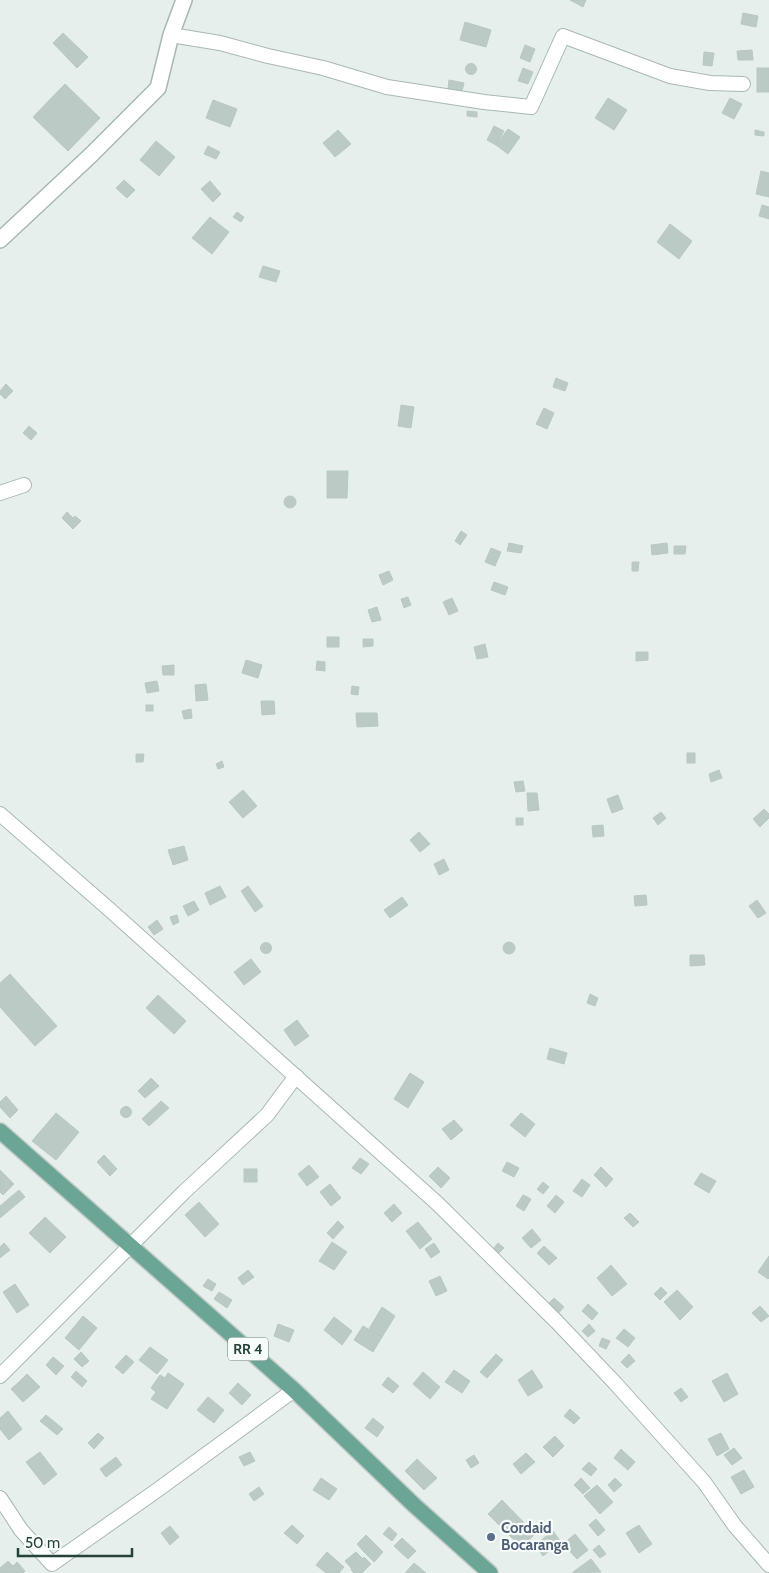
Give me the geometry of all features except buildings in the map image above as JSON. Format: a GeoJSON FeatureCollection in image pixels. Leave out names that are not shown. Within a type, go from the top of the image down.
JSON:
{"type":"FeatureCollection","features":[{"type":"Feature","properties":{"kind":"main road","name":"RR 4"},"geometry":{"type":"LineString","coordinates":[[0,1131],[294,1390],[414,1505],[490,1573]]}},
{"type":"Feature","properties":{"kind":"street"},"geometry":{"type":"LineString","coordinates":[[0,240],[91,155],[158,88],[171,35],[184,0]]}},
{"type":"Feature","properties":{"kind":"street"},"geometry":{"type":"LineString","coordinates":[[171,35],[220,44],[323,68],[387,87],[484,102],[532,107],[563,36],[670,76],[710,83],[743,84]]}},
{"type":"Feature","properties":{"kind":"street"},"geometry":{"type":"LineString","coordinates":[[0,493],[24,485]]}},
{"type":"Feature","properties":{"kind":"street"},"geometry":{"type":"LineString","coordinates":[[0,814],[438,1204],[557,1322],[615,1383],[704,1482],[735,1526],[769,1565]]}},
{"type":"Feature","properties":{"kind":"street"},"geometry":{"type":"LineString","coordinates":[[0,1376],[184,1192],[268,1115],[296,1076]]}},
{"type":"Feature","properties":{"kind":"street"},"geometry":{"type":"LineString","coordinates":[[0,1498],[21,1530],[57,1569],[156,1491],[294,1390]]}},
{"type":"Feature","properties":{"kind":"place","name":"Cordaid Bocaranga"},"geometry":{"type":"Point","coordinates":[491,1537]}}]}
